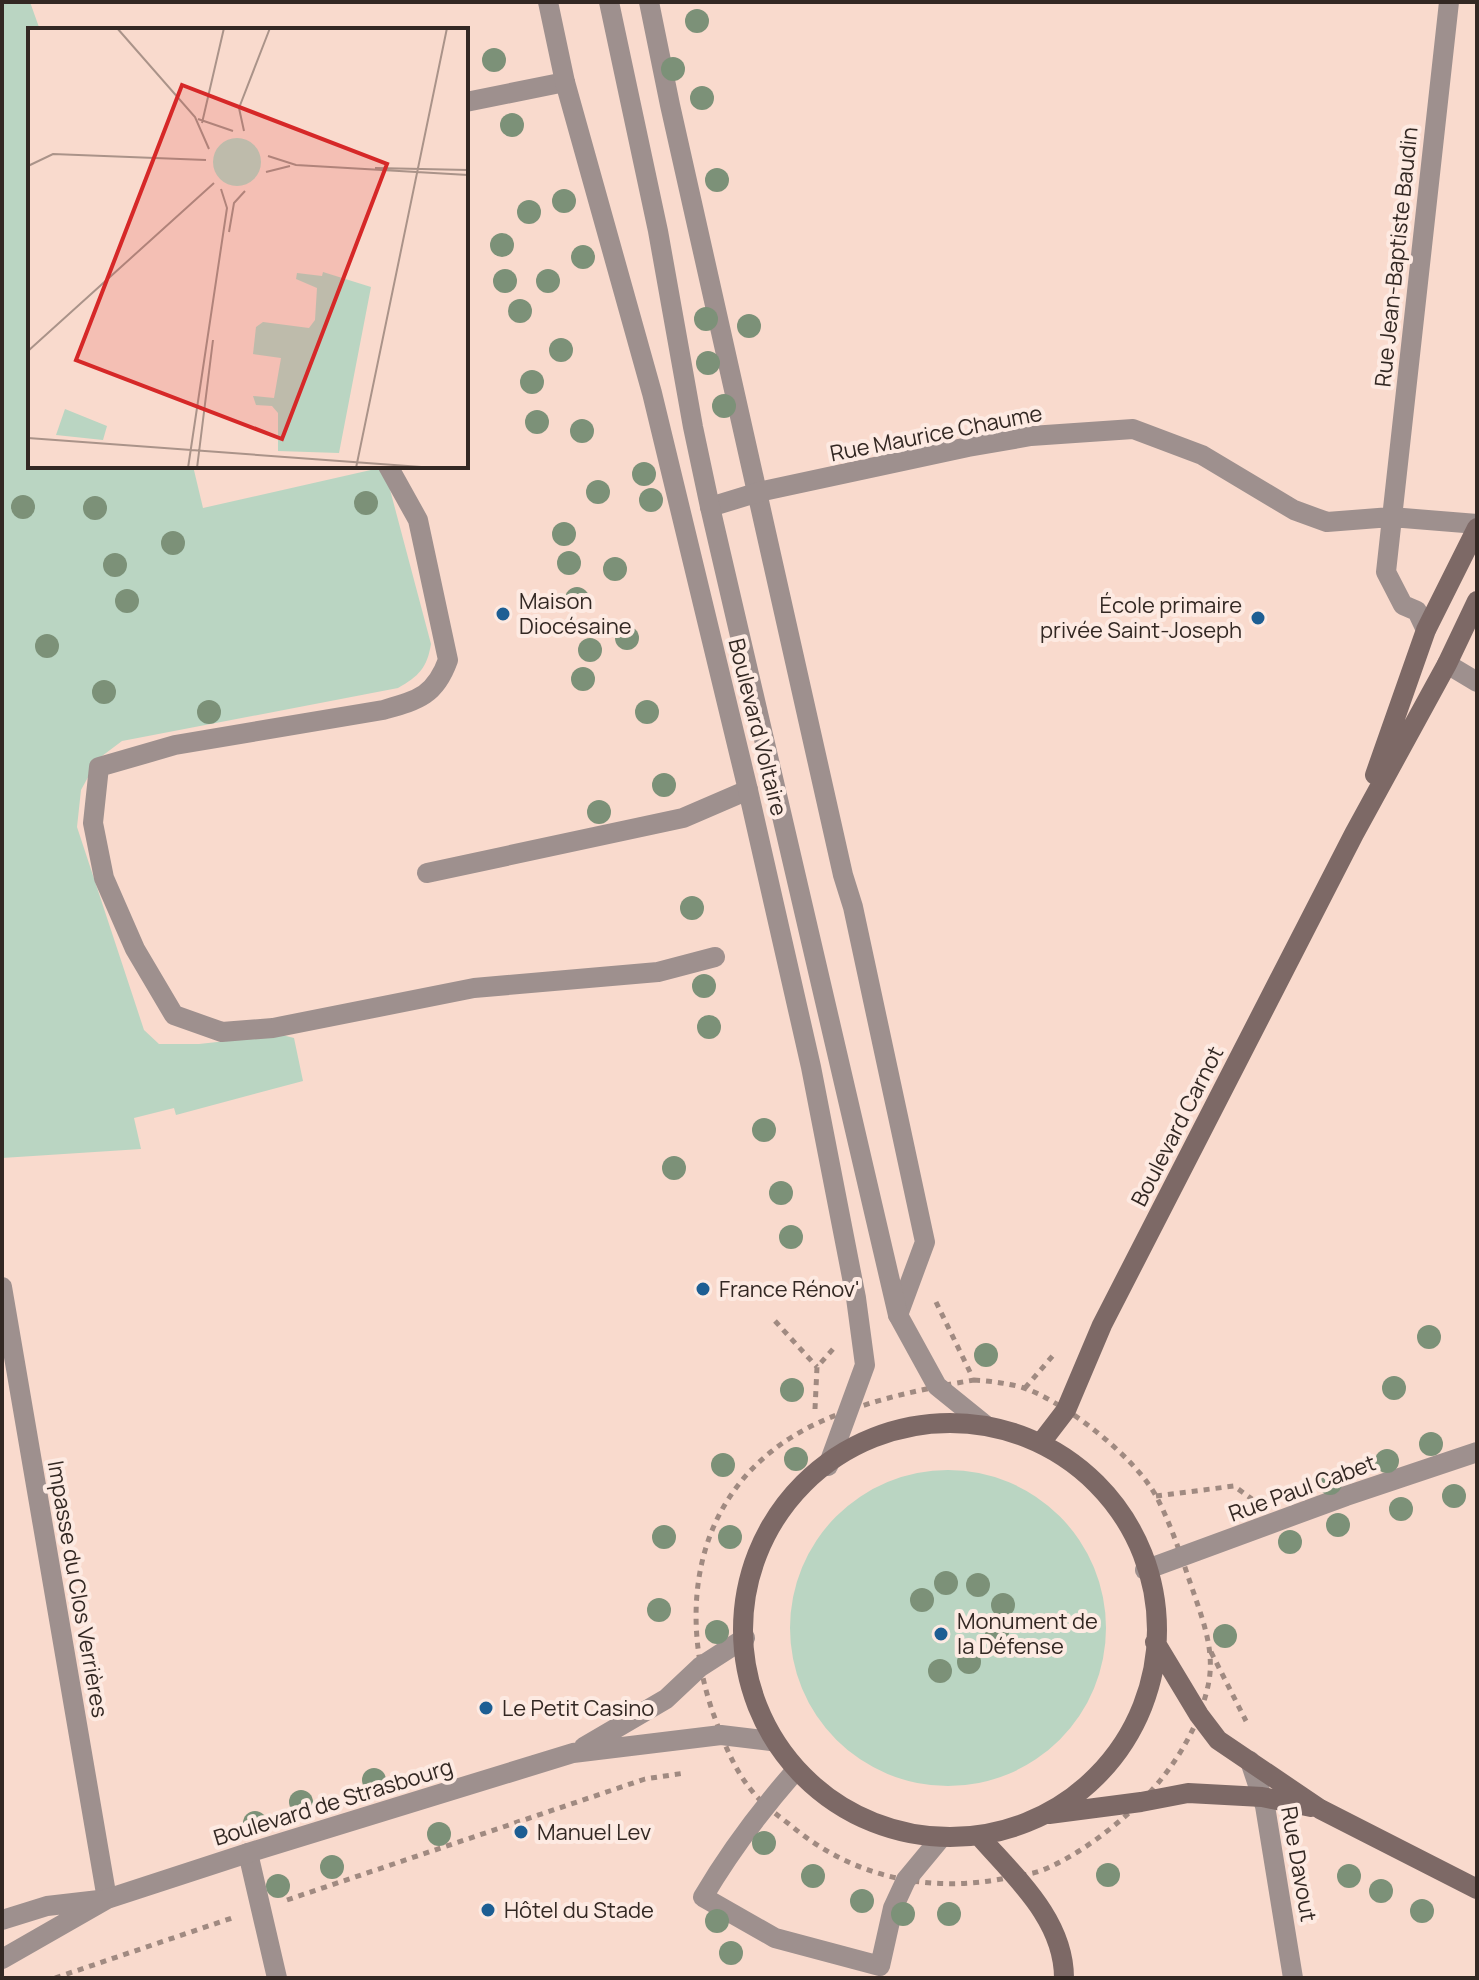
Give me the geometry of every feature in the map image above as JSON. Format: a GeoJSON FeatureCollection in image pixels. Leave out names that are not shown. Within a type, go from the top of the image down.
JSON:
{"type":"FeatureCollection","features":[{"type":"Feature","properties":{"kind":"main road","name":"Boulevard Carnot"},"geometry":{"type":"LineString","coordinates":[[1354,834],[1426,630],[1477,526]]}},
{"type":"Feature","properties":{"kind":"main road","name":"Boulevard Carnot"},"geometry":{"type":"LineString","coordinates":[[1043,1440],[1066,1410],[1102,1325],[1477,601]]}},
{"type":"Feature","properties":{"kind":"main road"},"geometry":{"type":"LineString","coordinates":[[1049,1814],[1084,1786],[1115,1754],[1141,1708],[1151,1675],[1155,1642],[1153,1602],[1132,1529],[1109,1493],[1078,1463],[1043,1440],[1016,1428],[943,1422],[877,1441],[828,1466],[784,1503],[765,1532],[744,1603],[745,1638],[758,1709],[771,1741],[796,1770],[834,1801],[878,1825],[911,1836],[940,1839],[980,1837],[1049,1814],[1188,1793],[1262,1797],[1320,1809]]}},
{"type":"Feature","properties":{"kind":"main road"},"geometry":{"type":"LineString","coordinates":[[1155,1642],[1199,1715],[1218,1740],[1320,1809],[1477,1889]]}},
{"type":"Feature","properties":{"kind":"main road"},"geometry":{"type":"LineString","coordinates":[[980,1837],[1036,1901],[1057,1936],[1064,1978]]}},
{"type":"Feature","properties":{"kind":"street","name":"Boulevard Voltaire"},"geometry":{"type":"LineString","coordinates":[[548,2],[565,82],[652,393],[748,790],[811,1067],[856,1298],[865,1365],[828,1466]]}},
{"type":"Feature","properties":{"kind":"street","name":"Boulevard Voltaire"},"geometry":{"type":"LineString","coordinates":[[609,2],[658,231],[710,507],[898,1315],[937,1386],[984,1424]]}},
{"type":"Feature","properties":{"kind":"street"},"geometry":{"type":"LineString","coordinates":[[649,2],[925,1242],[898,1315]]}},
{"type":"Feature","properties":{"kind":"street","name":"Rue Jean-Baptiste Baudin"},"geometry":{"type":"LineString","coordinates":[[1391,517],[1449,2]]}},
{"type":"Feature","properties":{"kind":"street"},"geometry":{"type":"LineString","coordinates":[[468,102],[565,82]]}},
{"type":"Feature","properties":{"kind":"street","name":"Rue Maurice Chaume"},"geometry":{"type":"LineString","coordinates":[[710,507],[759,492],[1031,436],[1133,429],[1202,455],[1294,510],[1327,522],[1391,517],[1477,526]]}},
{"type":"Feature","properties":{"kind":"street"},"geometry":{"type":"LineString","coordinates":[[389,468],[418,520],[448,660],[440,682],[410,702],[383,710],[175,745],[99,767],[93,823],[104,878],[135,949],[174,1015],[222,1032],[273,1028],[474,988],[658,972],[715,957]]}},
{"type":"Feature","properties":{"kind":"street"},"geometry":{"type":"LineString","coordinates":[[1391,517],[1386,572],[1403,605],[1417,611],[1426,630]]}},
{"type":"Feature","properties":{"kind":"street"},"geometry":{"type":"LineString","coordinates":[[1447,664],[1477,682]]}},
{"type":"Feature","properties":{"kind":"street"},"geometry":{"type":"LineString","coordinates":[[427,873],[683,818],[748,790]]}},
{"type":"Feature","properties":{"kind":"street","name":"Impasse du Clos Verrières"},"geometry":{"type":"LineString","coordinates":[[2,1287],[107,1899]]}},
{"type":"Feature","properties":{"kind":"street","name":"Rue Paul Cabet"},"geometry":{"type":"LineString","coordinates":[[1145,1570],[1477,1452]]}},
{"type":"Feature","properties":{"kind":"street"},"geometry":{"type":"LineString","coordinates":[[573,1753],[666,1699],[700,1667],[745,1638]]}},
{"type":"Feature","properties":{"kind":"street"},"geometry":{"type":"LineString","coordinates":[[573,1753],[721,1735],[771,1741]]}},
{"type":"Feature","properties":{"kind":"street","name":"Boulevard de Strasbourg"},"geometry":{"type":"LineString","coordinates":[[2,1920],[47,1906],[107,1899],[573,1753]]}},
{"type":"Feature","properties":{"kind":"street","name":"Rue Davout"},"geometry":{"type":"LineString","coordinates":[[1250,1761],[1262,1797],[1291,1950],[1293,1978]]}},
{"type":"Feature","properties":{"kind":"street"},"geometry":{"type":"LineString","coordinates":[[796,1770],[728,1855],[703,1897],[775,1938],[880,1966],[893,1908],[906,1880],[940,1839]]}},
{"type":"Feature","properties":{"kind":"street"},"geometry":{"type":"LineString","coordinates":[[248,1853],[277,1978]]}},
{"type":"Feature","properties":{"kind":"street","name":"Boulevard de Strasbourg"},"geometry":{"type":"LineString","coordinates":[[2,1959],[107,1899]]}},
{"type":"Feature","properties":{"kind":"path"},"geometry":{"type":"LineString","coordinates":[[918,1258],[939,1310],[974,1380]]}},
{"type":"Feature","properties":{"kind":"path"},"geometry":{"type":"LineString","coordinates":[[775,1321],[817,1367]]}},
{"type":"Feature","properties":{"kind":"path"},"geometry":{"type":"LineString","coordinates":[[814,1426],[817,1367],[836,1346],[860,1331]]}},
{"type":"Feature","properties":{"kind":"path"},"geometry":{"type":"LineString","coordinates":[[1211,1650],[1209,1684],[1189,1738],[1160,1781],[1108,1831],[1041,1871],[965,1884],[936,1884],[885,1877],[849,1863],[810,1842],[765,1806],[750,1789],[734,1765],[721,1735],[700,1667],[696,1593],[719,1514],[740,1482],[776,1447],[850,1411],[937,1386],[974,1380],[1025,1388],[1066,1410],[1114,1448],[1147,1482],[1156,1496],[1181,1557],[1211,1650],[1252,1731],[1250,1761]]}},
{"type":"Feature","properties":{"kind":"path"},"geometry":{"type":"LineString","coordinates":[[1156,1496],[1234,1486],[1262,1506],[1288,1518]]}},
{"type":"Feature","properties":{"kind":"path"},"geometry":{"type":"LineString","coordinates":[[55,1978],[645,1779],[681,1774]]}},
{"type":"Feature","properties":{"kind":"green space"},"geometry":{"type":"Polygon","coordinates":[[[2,2],[30,2],[39,28],[28,28],[28,468],[193,468],[203,508],[384,468],[431,644],[421,670],[398,688],[122,741],[98,759],[81,790],[77,827],[144,1030],[159,1044],[199,1044],[282,1035],[294,1038],[303,1081],[176,1115],[174,1108],[134,1118],[141,1149],[2,1158],[2,2]]]}},
{"type":"Feature","properties":{"kind":"green space"},"geometry":{"type":"Polygon","coordinates":[[[948,1470],[979,1473],[1008,1482],[1036,1497],[1060,1516],[1079,1540],[1094,1568],[1103,1597],[1106,1628],[1103,1659],[1094,1688],[1079,1716],[1060,1740],[1036,1759],[1008,1774],[979,1783],[948,1786],[917,1783],[888,1774],[860,1759],[836,1740],[817,1716],[802,1688],[793,1659],[790,1628],[793,1597],[802,1568],[817,1540],[836,1516],[860,1497],[888,1482],[917,1473],[948,1470]]]}},
{"type":"Feature","properties":{"kind":"place","name":"Maison Diocésaine"},"geometry":{"type":"Point","coordinates":[503,614]}},
{"type":"Feature","properties":{"kind":"place","name":"École primaire privée Saint-Joseph"},"geometry":{"type":"Point","coordinates":[1258,618]}},
{"type":"Feature","properties":{"kind":"place","name":"France Rénov'"},"geometry":{"type":"Point","coordinates":[703,1289]}},
{"type":"Feature","properties":{"kind":"place","name":"Monument de la Défense"},"geometry":{"type":"Point","coordinates":[941,1634]}},
{"type":"Feature","properties":{"kind":"place","name":"Le Petit Casino"},"geometry":{"type":"Point","coordinates":[486,1708]}},
{"type":"Feature","properties":{"kind":"place","name":"Manuel Lev"},"geometry":{"type":"Point","coordinates":[521,1832]}},
{"type":"Feature","properties":{"kind":"place","name":"Hôtel du Stade"},"geometry":{"type":"Point","coordinates":[488,1910]}}]}
